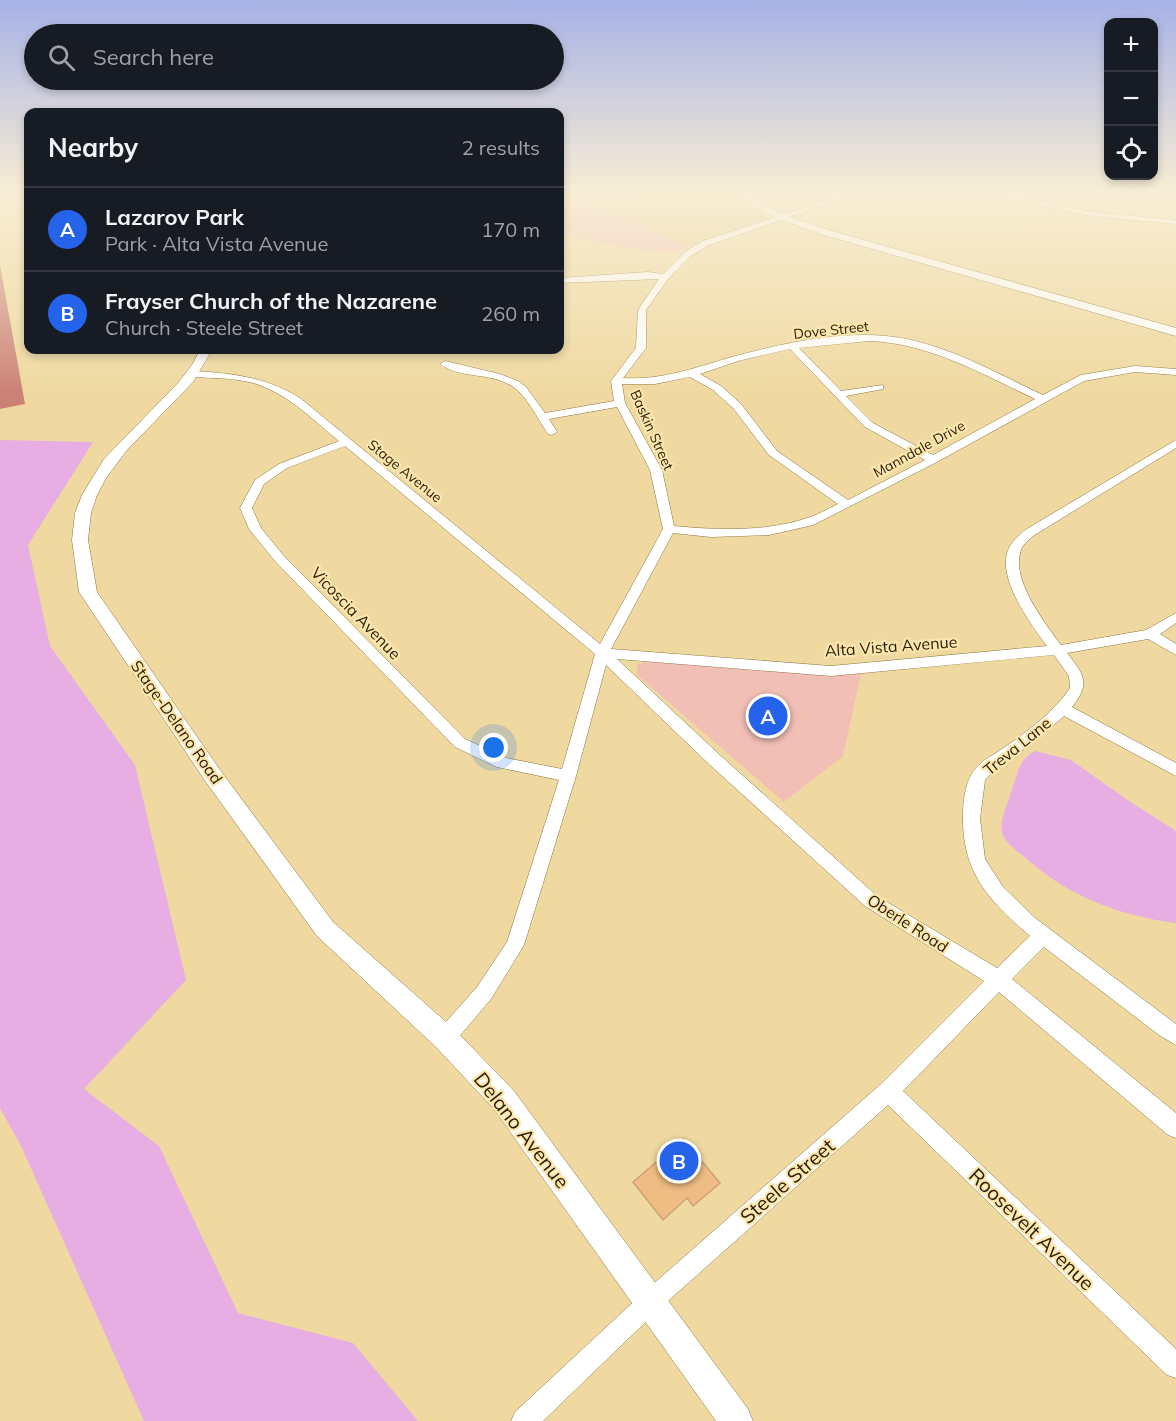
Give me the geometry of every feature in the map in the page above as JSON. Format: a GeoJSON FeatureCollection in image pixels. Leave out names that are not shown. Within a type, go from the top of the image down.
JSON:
{"type":"FeatureCollection","features":[{"type":"Feature","properties":{"kind":"main road"},"geometry":{"type":"LineString","coordinates":[[928,261],[1176,332]]}},
{"type":"Feature","properties":{"kind":"main road"},"geometry":{"type":"LineString","coordinates":[[192,374],[204,354]]}},
{"type":"Feature","properties":{"kind":"main road","name":"Stage-Delano Road"},"geometry":{"type":"LineString","coordinates":[[192,374],[101,470],[87,498],[80,531],[81,558],[88,592],[213,776],[325,929],[446,1038]]}},
{"type":"Feature","properties":{"kind":"main road","name":"Delano Avenue"},"geometry":{"type":"LineString","coordinates":[[446,1038],[504,1100],[736,1421]]}},
{"type":"Feature","properties":{"kind":"street","name":"Baskin Street"},"geometry":{"type":"LineString","coordinates":[[669,529],[656,470],[620,403],[616,381],[641,348],[642,310],[665,277],[681,261]]}},
{"type":"Feature","properties":{"kind":"street"},"geometry":{"type":"LineString","coordinates":[[564,280],[648,275],[665,277]]}},
{"type":"Feature","properties":{"kind":"street","name":"Dove Street"},"geometry":{"type":"LineString","coordinates":[[616,381],[655,383],[693,374],[752,354],[862,338],[900,340],[952,356],[1041,398]]}},
{"type":"Feature","properties":{"kind":"street"},"geometry":{"type":"LineString","coordinates":[[793,347],[869,425],[933,460]]}},
{"type":"Feature","properties":{"kind":"street"},"geometry":{"type":"LineString","coordinates":[[445,364],[459,371],[509,380],[521,388],[552,432]]}},
{"type":"Feature","properties":{"kind":"street","name":"Manndale Drive"},"geometry":{"type":"LineString","coordinates":[[669,529],[711,533],[769,531],[809,522],[933,460],[1041,398],[1081,378],[1106,372],[1135,369],[1176,372]]}},
{"type":"Feature","properties":{"kind":"street","name":"Stage Avenue"},"geometry":{"type":"LineString","coordinates":[[192,374],[254,379],[276,387],[296,400],[602,653]]}},
{"type":"Feature","properties":{"kind":"street"},"geometry":{"type":"LineString","coordinates":[[693,374],[717,388],[737,406],[773,453],[847,505]]}},
{"type":"Feature","properties":{"kind":"street"},"geometry":{"type":"LineString","coordinates":[[839,394],[879,387]]}},
{"type":"Feature","properties":{"kind":"street"},"geometry":{"type":"LineString","coordinates":[[542,417],[620,403]]}},
{"type":"Feature","properties":{"kind":"street","name":"Vicoscia Avenue"},"geometry":{"type":"LineString","coordinates":[[346,441],[283,466],[259,482],[246,507],[255,529],[279,558],[460,743],[503,763],[568,776]]}},
{"type":"Feature","properties":{"kind":"street","name":"Treva Lane"},"geometry":{"type":"LineString","coordinates":[[1176,442],[1029,533],[1014,550],[1012,575],[1023,599],[1076,675],[1077,688],[1062,708],[1033,734],[987,767],[977,779],[973,800],[972,843],[977,861],[991,884],[1012,908],[1043,935],[1176,1036]]}},
{"type":"Feature","properties":{"kind":"street"},"geometry":{"type":"LineString","coordinates":[[446,1038],[484,993],[515,945],[568,776],[602,653],[669,529]]}},
{"type":"Feature","properties":{"kind":"street","name":"Alta Vista Avenue"},"geometry":{"type":"LineString","coordinates":[[602,653],[831,671],[1059,650],[1150,634],[1176,617]]}},
{"type":"Feature","properties":{"kind":"street"},"geometry":{"type":"LineString","coordinates":[[1150,634],[1176,650]]}},
{"type":"Feature","properties":{"kind":"street","name":"Oberle Road"},"geometry":{"type":"LineString","coordinates":[[602,653],[716,761],[871,901],[998,980],[1176,1127]]}},
{"type":"Feature","properties":{"kind":"street"},"geometry":{"type":"LineString","coordinates":[[1062,708],[1176,770]]}},
{"type":"Feature","properties":{"kind":"street","name":"Steele Street"},"geometry":{"type":"LineString","coordinates":[[524,1421],[651,1301],[888,1091],[1043,935]]}},
{"type":"Feature","properties":{"kind":"street","name":"Roosevelt Avenue"},"geometry":{"type":"LineString","coordinates":[[888,1091],[1176,1366]]}},
{"type":"Feature","properties":{"kind":"shaded area"},"geometry":{"type":"Polygon","coordinates":[[[0,265],[25,404],[0,409],[0,265]]]}},
{"type":"Feature","properties":{"kind":"shaded area"},"geometry":{"type":"Polygon","coordinates":[[[0,440],[93,442],[28,545],[50,646],[135,765],[186,980],[84,1089],[159,1146],[238,1313],[353,1343],[418,1421],[144,1421],[21,1146],[0,1108],[0,440]]]}},
{"type":"Feature","properties":{"kind":"shaded area"},"geometry":{"type":"Polygon","coordinates":[[[645,662],[861,674],[843,756],[784,802],[637,675],[637,665],[645,662]]]}},
{"type":"Feature","properties":{"kind":"shaded area"},"geometry":{"type":"Polygon","coordinates":[[[1035,751],[1071,760],[1176,831],[1176,923],[1134,915],[1094,902],[1040,870],[1003,836],[1001,827],[1004,812],[1021,763],[1035,751]]]}},
{"type":"Feature","properties":{"kind":"building"},"geometry":{"type":"Polygon","coordinates":[[[683,1139],[720,1183],[693,1206],[687,1198],[663,1220],[633,1182],[683,1139]]]}},
{"type":"Feature","properties":{"kind":"place","name":"Lazarov Park"},"geometry":{"type":"Point","coordinates":[768,716]}},
{"type":"Feature","properties":{"kind":"place","name":"Frayser Church of the Nazarene"},"geometry":{"type":"Point","coordinates":[679,1161]}}]}
